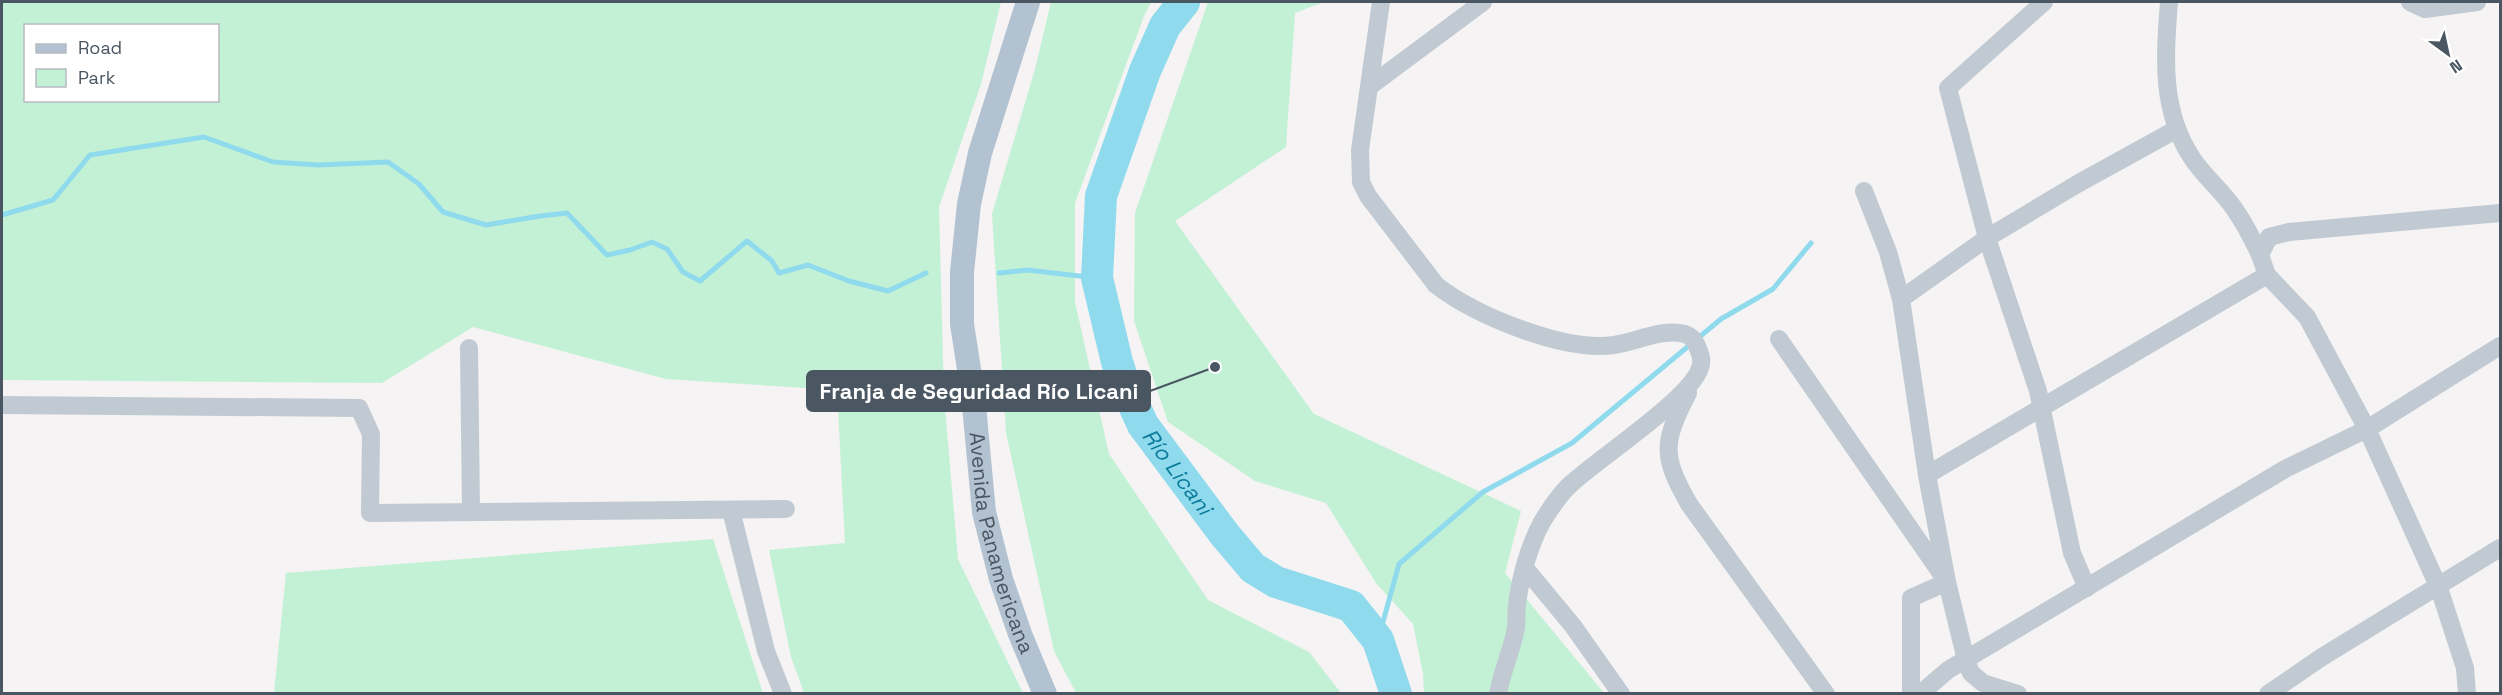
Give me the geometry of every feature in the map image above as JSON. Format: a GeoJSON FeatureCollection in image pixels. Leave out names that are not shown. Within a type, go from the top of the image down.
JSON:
{"type":"FeatureCollection","features":[{"type":"Feature","properties":{"kind":"main road","name":"Avenida Panamericana"},"geometry":{"type":"LineString","coordinates":[[1028,2],[980,153],[969,204],[962,272],[962,324],[973,395],[984,512],[1001,579],[1020,634],[1045,693]]}},
{"type":"Feature","properties":{"kind":"street"},"geometry":{"type":"LineString","coordinates":[[1382,2],[1360,150],[1361,182],[1368,196],[1436,285],[1481,312],[1560,343],[1585,347],[1613,345],[1677,332],[1689,335],[1696,342],[1701,356],[1701,367],[1669,435],[1667,450],[1676,482],[1689,504],[1826,693]]}},
{"type":"Feature","properties":{"kind":"street"},"geometry":{"type":"LineString","coordinates":[[2044,2],[1948,88],[1987,238],[2042,407],[2072,553],[2087,588]]}},
{"type":"Feature","properties":{"kind":"street"},"geometry":{"type":"LineString","coordinates":[[2169,2],[2165,57],[2168,97],[2177,129],[2192,158],[2233,206],[2246,225],[2267,275],[2307,317],[2367,429],[2439,588],[2465,668],[2476,693]]}},
{"type":"Feature","properties":{"kind":"street"},"geometry":{"type":"LineString","coordinates":[[2410,2],[2425,9],[2477,2]]}},
{"type":"Feature","properties":{"kind":"street"},"geometry":{"type":"LineString","coordinates":[[1370,86],[1477,4]]}},
{"type":"Feature","properties":{"kind":"street"},"geometry":{"type":"LineString","coordinates":[[1901,298],[1987,238],[2079,183],[2177,129]]}},
{"type":"Feature","properties":{"kind":"street"},"geometry":{"type":"LineString","coordinates":[[1864,191],[1888,252],[1901,298],[1927,475],[1947,582],[1966,660],[1971,673],[1983,683],[2018,693]]}},
{"type":"Feature","properties":{"kind":"street"},"geometry":{"type":"LineString","coordinates":[[2260,255],[2269,237],[2289,232],[2500,213]]}},
{"type":"Feature","properties":{"kind":"street"},"geometry":{"type":"LineString","coordinates":[[1927,475],[2267,275]]}},
{"type":"Feature","properties":{"kind":"street"},"geometry":{"type":"LineString","coordinates":[[1779,339],[1947,582]]}},
{"type":"Feature","properties":{"kind":"street"},"geometry":{"type":"LineString","coordinates":[[1920,693],[1948,670],[2285,469],[2367,429],[2500,346]]}},
{"type":"Feature","properties":{"kind":"street"},"geometry":{"type":"LineString","coordinates":[[469,348],[471,512]]}},
{"type":"Feature","properties":{"kind":"street"},"geometry":{"type":"LineString","coordinates":[[1498,693],[1516,627],[1517,603],[1525,568],[1542,524],[1571,484],[1638,431],[1694,380]]}},
{"type":"Feature","properties":{"kind":"street"},"geometry":{"type":"LineString","coordinates":[[2,405],[359,408],[371,434],[370,513],[786,509]]}},
{"type":"Feature","properties":{"kind":"street"},"geometry":{"type":"LineString","coordinates":[[731,510],[766,651],[783,693]]}},
{"type":"Feature","properties":{"kind":"street"},"geometry":{"type":"LineString","coordinates":[[2268,693],[2322,657],[2439,588],[2500,548]]}},
{"type":"Feature","properties":{"kind":"street"},"geometry":{"type":"LineString","coordinates":[[1525,568],[1573,626],[1621,693]]}},
{"type":"Feature","properties":{"kind":"street"},"geometry":{"type":"LineString","coordinates":[[1911,693],[1911,598],[1947,582]]}},
{"type":"Feature","properties":{"kind":"street"},"geometry":{"type":"LineString","coordinates":[[2465,668],[2467,693]]}},
{"type":"Feature","properties":{"kind":"green space"},"geometry":{"type":"Polygon","coordinates":[[[2,2],[1001,2],[981,84],[939,207],[944,396],[958,559],[1023,693],[804,693],[791,657],[769,550],[845,543],[837,390],[666,379],[473,327],[382,383],[2,380],[2,2]]]}},
{"type":"Feature","properties":{"kind":"green space"},"geometry":{"type":"Polygon","coordinates":[[[1051,2],[1151,2],[1075,203],[1075,302],[1109,454],[1208,600],[1309,652],[1341,693],[1076,693],[1054,651],[1006,433],[992,214],[1035,69],[1051,2]]]}},
{"type":"Feature","properties":{"kind":"green space"},"geometry":{"type":"Polygon","coordinates":[[[1208,2],[1324,2],[1295,13],[1286,147],[1175,221],[1314,414],[1521,511],[1505,573],[1604,693],[1424,693],[1423,674],[1413,624],[1376,583],[1326,503],[1255,481],[1168,422],[1134,321],[1135,213],[1208,2]]]}},
{"type":"Feature","properties":{"kind":"green space"},"geometry":{"type":"Polygon","coordinates":[[[713,539],[763,693],[274,693],[286,573],[713,539]]]}},
{"type":"Feature","properties":{"kind":"waterway","name":"Río Licani"},"geometry":{"type":"LineString","coordinates":[[1184,2],[1165,26],[1145,71],[1101,196],[1097,278],[1117,362],[1143,425],[1225,535],[1253,568],[1276,582],[1351,606],[1378,640],[1396,694]]}},
{"type":"Feature","properties":{"kind":"waterway"},"geometry":{"type":"LineString","coordinates":[[2,215],[53,200],[90,155],[204,137],[273,162],[318,165],[388,162],[419,184],[443,212],[486,225],[567,213],[607,255],[652,242],[667,249],[683,272],[700,281],[747,241],[772,261],[779,273],[808,265],[849,281],[888,291],[926,273]]}},
{"type":"Feature","properties":{"kind":"waterway"},"geometry":{"type":"LineString","coordinates":[[1378,640],[1399,564],[1483,492],[1572,443],[1721,319],[1773,289],[1811,243]]}},
{"type":"Feature","properties":{"kind":"waterway"},"geometry":{"type":"LineString","coordinates":[[999,273],[1027,270],[1097,278]]}},
{"type":"Feature","properties":{"kind":"place","name":"Franja de Seguridad Río Licani"},"geometry":{"type":"Point","coordinates":[1215,367]}}]}
